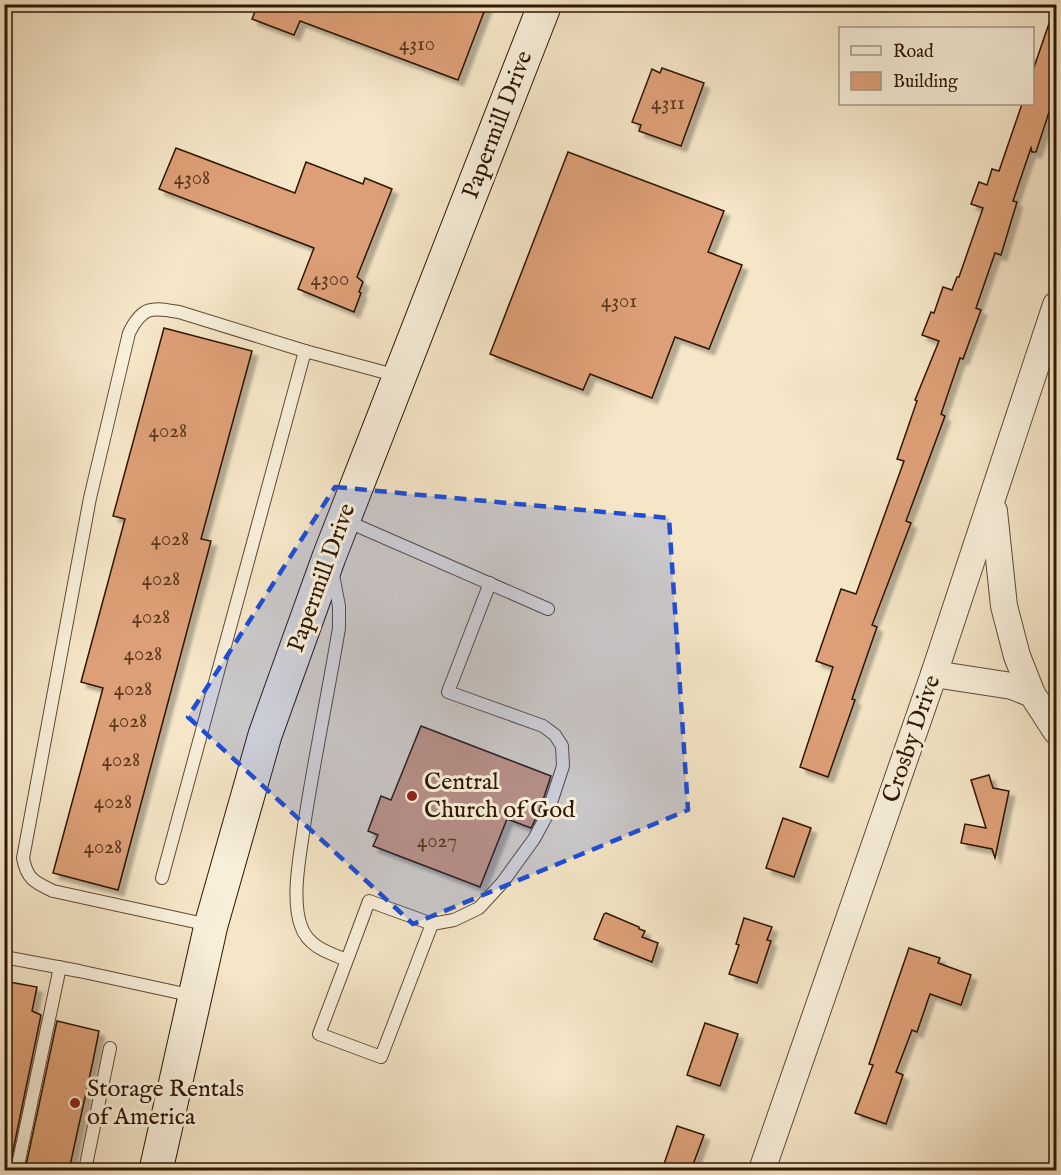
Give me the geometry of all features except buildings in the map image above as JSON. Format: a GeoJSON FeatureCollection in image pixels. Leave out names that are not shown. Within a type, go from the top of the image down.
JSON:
{"type":"FeatureCollection","features":[{"type":"Feature","properties":{"kind":"main road","name":"Papermill Drive"},"geometry":{"type":"LineString","coordinates":[[156,1170],[211,925],[265,735],[328,557],[545,4]]}},
{"type":"Feature","properties":{"kind":"street","name":"Crosby Drive"},"geometry":{"type":"LineString","coordinates":[[762,1170],[934,674],[1056,306]]}},
{"type":"Feature","properties":{"kind":"street"},"geometry":{"type":"LineString","coordinates":[[993,497],[1004,606],[1017,656],[1032,694],[1056,731]]}},
{"type":"Feature","properties":{"kind":"street"},"geometry":{"type":"LineString","coordinates":[[934,674],[1012,686],[1032,694]]}},
{"type":"Feature","properties":{"kind":"lane"},"geometry":{"type":"LineString","coordinates":[[211,925],[53,891],[31,879],[26,871],[23,858],[90,498],[129,333],[135,319],[143,312],[158,308],[179,312],[305,351],[399,376]]}},
{"type":"Feature","properties":{"kind":"lane"},"geometry":{"type":"LineString","coordinates":[[162,878],[305,351]]}},
{"type":"Feature","properties":{"kind":"lane"},"geometry":{"type":"LineString","coordinates":[[343,520],[548,609]]}},
{"type":"Feature","properties":{"kind":"lane"},"geometry":{"type":"LineString","coordinates":[[328,557],[338,598],[339,628],[310,786],[299,858],[297,902],[301,926],[307,937],[318,948],[347,960]]}},
{"type":"Feature","properties":{"kind":"lane"},"geometry":{"type":"LineString","coordinates":[[432,924],[381,1057],[319,1034],[369,902],[432,924],[454,920],[479,908],[502,883],[534,839],[547,816],[563,766],[562,746],[555,735],[543,726],[448,692],[490,583]]}},
{"type":"Feature","properties":{"kind":"lane"},"geometry":{"type":"LineString","coordinates":[[4,957],[195,996]]}},
{"type":"Feature","properties":{"kind":"lane"},"geometry":{"type":"LineString","coordinates":[[17,1170],[60,967]]}},
{"type":"Feature","properties":{"kind":"lane"},"geometry":{"type":"LineString","coordinates":[[85,1170],[110,1048]]}},
{"type":"Feature","properties":{"kind":"highlighted area"},"geometry":{"type":"Polygon","coordinates":[[[335,487],[669,518],[688,810],[413,924],[188,717],[335,487]]]}},
{"type":"Feature","properties":{"kind":"place","name":"Central Church of God"},"geometry":{"type":"Point","coordinates":[412,796]}},
{"type":"Feature","properties":{"kind":"place","name":"Storage Rentals of America"},"geometry":{"type":"Point","coordinates":[75,1103]}}]}
